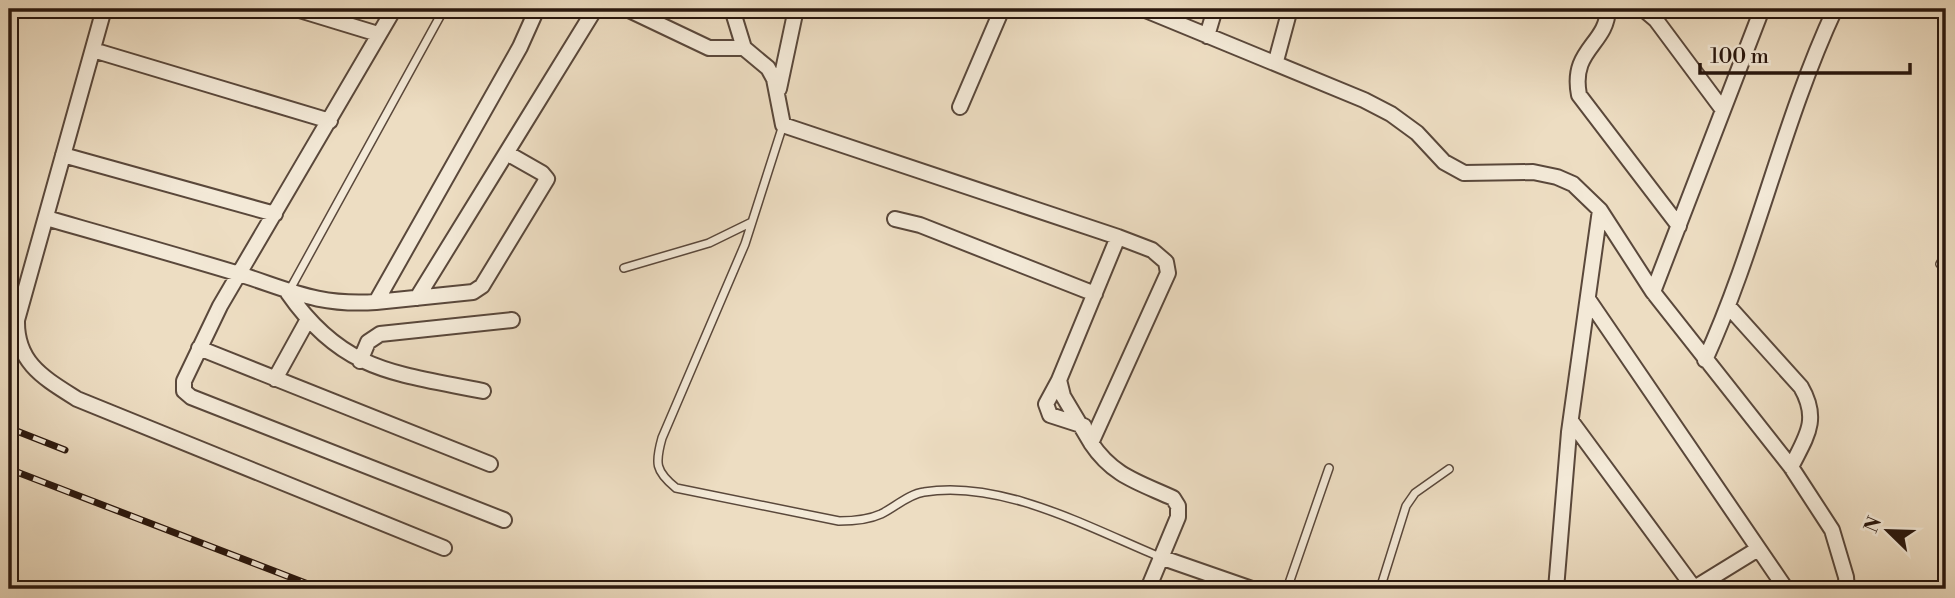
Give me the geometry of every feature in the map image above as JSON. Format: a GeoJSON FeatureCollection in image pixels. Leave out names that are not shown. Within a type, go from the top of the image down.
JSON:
{"type":"FeatureCollection","features":[{"type":"Feature","properties":{"kind":"street"},"geometry":{"type":"LineString","coordinates":[[104,9],[17,320],[16,341],[28,363],[53,384],[77,399],[444,548]]}},
{"type":"Feature","properties":{"kind":"street"},"geometry":{"type":"LineString","coordinates":[[296,9],[378,34]]}},
{"type":"Feature","properties":{"kind":"street"},"geometry":{"type":"LineString","coordinates":[[394,9],[239,274],[199,348],[184,381],[184,391],[191,397],[504,520]]}},
{"type":"Feature","properties":{"kind":"street"},"geometry":{"type":"LineString","coordinates":[[376,302],[520,47],[537,9]]}},
{"type":"Feature","properties":{"kind":"street"},"geometry":{"type":"LineString","coordinates":[[417,298],[595,9]]}},
{"type":"Feature","properties":{"kind":"street"},"geometry":{"type":"LineString","coordinates":[[627,9],[682,38],[709,48],[744,48]]}},
{"type":"Feature","properties":{"kind":"street"},"geometry":{"type":"LineString","coordinates":[[732,9],[744,48],[768,68],[778,90],[783,125],[1118,237],[1161,255],[1166,262],[1168,273],[1091,443]]}},
{"type":"Feature","properties":{"kind":"street"},"geometry":{"type":"LineString","coordinates":[[778,90],[796,9]]}},
{"type":"Feature","properties":{"kind":"street"},"geometry":{"type":"LineString","coordinates":[[960,107],[1002,9]]}},
{"type":"Feature","properties":{"kind":"street"},"geometry":{"type":"LineString","coordinates":[[1143,9],[1276,61],[1391,114],[1417,133],[1444,162],[1464,173],[1533,172],[1557,177],[1573,184],[1600,210],[1653,292],[1791,467],[1832,530],[1847,589]]}},
{"type":"Feature","properties":{"kind":"street"},"geometry":{"type":"LineString","coordinates":[[1207,36],[1215,9]]}},
{"type":"Feature","properties":{"kind":"street"},"geometry":{"type":"LineString","coordinates":[[1276,61],[1290,9]]}},
{"type":"Feature","properties":{"kind":"street"},"geometry":{"type":"LineString","coordinates":[[1608,9],[1602,31],[1577,70],[1579,95],[1679,226]]}},
{"type":"Feature","properties":{"kind":"street"},"geometry":{"type":"LineString","coordinates":[[1643,9],[1656,20],[1723,110]]}},
{"type":"Feature","properties":{"kind":"street"},"geometry":{"type":"LineString","coordinates":[[1653,292],[1762,9]]}},
{"type":"Feature","properties":{"kind":"street"},"geometry":{"type":"LineString","coordinates":[[1705,360],[1729,307],[1765,200],[1783,136],[1835,9]]}},
{"type":"Feature","properties":{"kind":"street"},"geometry":{"type":"LineString","coordinates":[[93,50],[330,121]]}},
{"type":"Feature","properties":{"kind":"street"},"geometry":{"type":"LineString","coordinates":[[46,218],[239,274],[288,293],[330,303],[376,302],[472,292],[490,277],[547,179],[542,173],[507,153]]}},
{"type":"Feature","properties":{"kind":"street"},"geometry":{"type":"LineString","coordinates":[[63,155],[275,214]]}},
{"type":"Feature","properties":{"kind":"street"},"geometry":{"type":"LineString","coordinates":[[1556,589],[1571,421],[1600,210]]}},
{"type":"Feature","properties":{"kind":"street"},"geometry":{"type":"LineString","coordinates":[[895,219],[920,225],[1095,295]]}},
{"type":"Feature","properties":{"kind":"street"},"geometry":{"type":"LineString","coordinates":[[1100,422],[1082,427],[1050,415],[1046,404],[1059,380],[1118,237]]}},
{"type":"Feature","properties":{"kind":"street"},"geometry":{"type":"LineString","coordinates":[[288,293],[307,321],[360,361],[389,372],[483,391]]}},
{"type":"Feature","properties":{"kind":"street"},"geometry":{"type":"LineString","coordinates":[[1588,299],[1786,589]]}},
{"type":"Feature","properties":{"kind":"street"},"geometry":{"type":"LineString","coordinates":[[1729,307],[1801,387],[1809,401],[1811,426],[1791,467]]}},
{"type":"Feature","properties":{"kind":"street"},"geometry":{"type":"LineString","coordinates":[[360,361],[368,342],[380,334],[512,320]]}},
{"type":"Feature","properties":{"kind":"street"},"geometry":{"type":"LineString","coordinates":[[275,379],[307,321]]}},
{"type":"Feature","properties":{"kind":"street"},"geometry":{"type":"LineString","coordinates":[[199,348],[490,464]]}},
{"type":"Feature","properties":{"kind":"street"},"geometry":{"type":"LineString","coordinates":[[1059,380],[1063,396],[1105,464],[1124,476],[1173,498],[1178,506],[1178,517],[1148,589]]}},
{"type":"Feature","properties":{"kind":"street"},"geometry":{"type":"LineString","coordinates":[[1571,421],[1694,589],[1758,549]]}},
{"type":"Feature","properties":{"kind":"street"},"geometry":{"type":"LineString","coordinates":[[1160,557],[1252,589]]}},
{"type":"Feature","properties":{"kind":"lane"},"geometry":{"type":"LineString","coordinates":[[288,293],[444,9]]}},
{"type":"Feature","properties":{"kind":"lane"},"geometry":{"type":"LineString","coordinates":[[783,125],[752,222],[662,438],[656,458],[662,477],[676,488],[839,521],[859,521],[880,514],[921,492],[957,489],[987,492],[1049,512],[1160,557]]}},
{"type":"Feature","properties":{"kind":"lane"},"geometry":{"type":"LineString","coordinates":[[624,268],[709,243],[752,222]]}},
{"type":"Feature","properties":{"kind":"lane"},"geometry":{"type":"LineString","coordinates":[[1940,264],[1946,254]]}},
{"type":"Feature","properties":{"kind":"lane"},"geometry":{"type":"LineString","coordinates":[[1287,589],[1329,468]]}},
{"type":"Feature","properties":{"kind":"lane"},"geometry":{"type":"LineString","coordinates":[[1380,589],[1406,506],[1415,493],[1449,469]]}},
{"type":"Feature","properties":{"kind":"railway"},"geometry":{"type":"LineString","coordinates":[[9,428],[65,450]]}},
{"type":"Feature","properties":{"kind":"railway"},"geometry":{"type":"LineString","coordinates":[[9,469],[321,589]]}}]}
